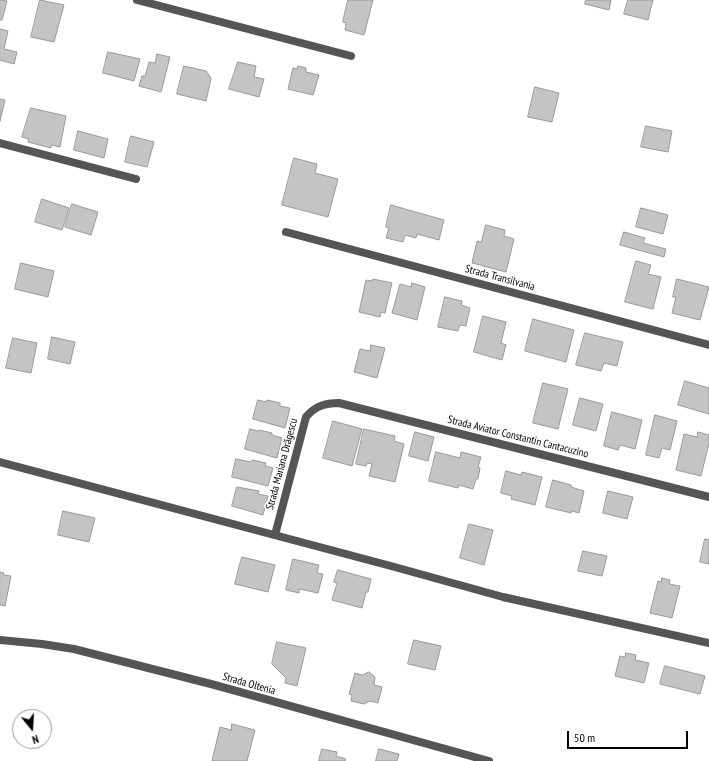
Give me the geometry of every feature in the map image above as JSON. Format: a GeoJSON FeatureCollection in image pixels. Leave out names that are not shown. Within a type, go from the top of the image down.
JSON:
{"type":"FeatureCollection","features":[{"type":"Feature","properties":{"kind":"street"},"geometry":{"type":"LineString","coordinates":[[137,0],[351,56]]}},
{"type":"Feature","properties":{"kind":"street"},"geometry":{"type":"LineString","coordinates":[[0,143],[136,179]]}},
{"type":"Feature","properties":{"kind":"street","name":"Strada Transilvania"},"geometry":{"type":"LineString","coordinates":[[286,232],[709,345]]}},
{"type":"Feature","properties":{"kind":"street","name":"Strada Aviator Constantin Cantacuzino"},"geometry":{"type":"LineString","coordinates":[[321,405],[339,403],[709,497]]}},
{"type":"Feature","properties":{"kind":"street","name":"Strada Mariana Drăgescu"},"geometry":{"type":"LineString","coordinates":[[274,535],[306,417],[312,410],[321,405]]}},
{"type":"Feature","properties":{"kind":"street"},"geometry":{"type":"LineString","coordinates":[[0,462],[503,597],[709,643]]}},
{"type":"Feature","properties":{"kind":"street","name":"Strada Oltenia"},"geometry":{"type":"LineString","coordinates":[[0,640],[74,649],[203,682],[488,761]]}},
{"type":"Feature","properties":{"kind":"building"},"geometry":{"type":"Polygon","coordinates":[[[0,0],[7,1],[2,20],[0,20],[0,0]]]}},
{"type":"Feature","properties":{"kind":"building"},"geometry":{"type":"Polygon","coordinates":[[[40,0],[64,5],[54,42],[31,37],[40,0]]]}},
{"type":"Feature","properties":{"kind":"building"},"geometry":{"type":"Polygon","coordinates":[[[348,0],[373,0],[364,35],[345,30],[346,23],[343,22],[348,0]]]}},
{"type":"Feature","properties":{"kind":"building"},"geometry":{"type":"Polygon","coordinates":[[[586,0],[611,0],[609,10],[585,4],[586,0]]]}},
{"type":"Feature","properties":{"kind":"building"},"geometry":{"type":"Polygon","coordinates":[[[628,0],[653,0],[648,20],[624,14],[628,0]]]}},
{"type":"Feature","properties":{"kind":"building"},"geometry":{"type":"Polygon","coordinates":[[[0,29],[8,31],[4,49],[17,52],[14,64],[0,60],[0,29]]]}},
{"type":"Feature","properties":{"kind":"building"},"geometry":{"type":"Polygon","coordinates":[[[108,52],[140,59],[134,81],[103,73],[108,52]]]}},
{"type":"Feature","properties":{"kind":"building"},"geometry":{"type":"Polygon","coordinates":[[[157,54],[170,57],[161,92],[139,86],[142,76],[145,76],[149,62],[155,63],[157,54]]]}},
{"type":"Feature","properties":{"kind":"building"},"geometry":{"type":"Polygon","coordinates":[[[238,62],[256,66],[254,77],[264,79],[259,97],[229,89],[238,62]]]}},
{"type":"Feature","properties":{"kind":"building"},"geometry":{"type":"Polygon","coordinates":[[[184,66],[206,71],[211,78],[206,101],[177,94],[184,66]]]}},
{"type":"Feature","properties":{"kind":"building"},"geometry":{"type":"Polygon","coordinates":[[[298,66],[306,68],[306,72],[319,75],[313,95],[288,89],[293,68],[297,69],[298,66]]]}},
{"type":"Feature","properties":{"kind":"building"},"geometry":{"type":"Polygon","coordinates":[[[535,87],[559,93],[552,122],[528,117],[535,87]]]}},
{"type":"Feature","properties":{"kind":"building"},"geometry":{"type":"Polygon","coordinates":[[[0,99],[5,100],[0,121],[0,99]]]}},
{"type":"Feature","properties":{"kind":"building"},"geometry":{"type":"Polygon","coordinates":[[[31,108],[66,116],[60,147],[51,145],[51,148],[28,142],[29,139],[22,137],[31,108]]]}},
{"type":"Feature","properties":{"kind":"building"},"geometry":{"type":"Polygon","coordinates":[[[646,126],[672,131],[668,152],[641,147],[646,126]]]}},
{"type":"Feature","properties":{"kind":"building"},"geometry":{"type":"Polygon","coordinates":[[[78,131],[108,139],[104,158],[74,150],[78,131]]]}},
{"type":"Feature","properties":{"kind":"building"},"geometry":{"type":"Polygon","coordinates":[[[131,136],[154,142],[147,167],[125,162],[131,136]]]}},
{"type":"Feature","properties":{"kind":"building"},"geometry":{"type":"Polygon","coordinates":[[[294,158],[317,164],[315,173],[338,179],[328,217],[282,205],[294,158]]]}},
{"type":"Feature","properties":{"kind":"building"},"geometry":{"type":"Polygon","coordinates":[[[42,199],[69,208],[62,230],[35,222],[42,199]]]}},
{"type":"Feature","properties":{"kind":"building"},"geometry":{"type":"Polygon","coordinates":[[[72,204],[98,212],[91,235],[65,227],[72,204]]]}},
{"type":"Feature","properties":{"kind":"building"},"geometry":{"type":"Polygon","coordinates":[[[391,205],[444,220],[439,240],[417,234],[416,238],[405,235],[403,242],[386,238],[389,228],[386,227],[391,205]]]}},
{"type":"Feature","properties":{"kind":"building"},"geometry":{"type":"Polygon","coordinates":[[[641,208],[668,215],[663,234],[636,227],[641,208]]]}},
{"type":"Feature","properties":{"kind":"building"},"geometry":{"type":"Polygon","coordinates":[[[486,225],[505,230],[504,236],[514,239],[506,272],[472,263],[477,241],[481,242],[486,225]]]}},
{"type":"Feature","properties":{"kind":"building"},"geometry":{"type":"Polygon","coordinates":[[[624,232],[645,238],[643,243],[666,249],[664,257],[620,245],[624,232]]]}},
{"type":"Feature","properties":{"kind":"building"},"geometry":{"type":"Polygon","coordinates":[[[636,261],[651,265],[648,274],[661,277],[653,309],[625,302],[636,261]]]}},
{"type":"Feature","properties":{"kind":"building"},"geometry":{"type":"Polygon","coordinates":[[[21,263],[54,271],[48,297],[15,289],[21,263]]]}},
{"type":"Feature","properties":{"kind":"building"},"geometry":{"type":"Polygon","coordinates":[[[373,279],[392,283],[385,313],[381,312],[380,317],[359,312],[366,280],[372,281],[373,279]]]}},
{"type":"Feature","properties":{"kind":"building"},"geometry":{"type":"Polygon","coordinates":[[[677,279],[709,287],[700,320],[672,313],[676,297],[673,297],[677,279]]]}},
{"type":"Feature","properties":{"kind":"building"},"geometry":{"type":"Polygon","coordinates":[[[412,283],[425,287],[417,320],[392,313],[400,284],[411,287],[412,283]]]}},
{"type":"Feature","properties":{"kind":"building"},"geometry":{"type":"Polygon","coordinates":[[[445,297],[462,301],[461,305],[470,308],[466,326],[460,325],[458,331],[438,327],[445,297]]]}},
{"type":"Feature","properties":{"kind":"building"},"geometry":{"type":"Polygon","coordinates":[[[483,316],[506,322],[501,343],[506,345],[502,360],[474,352],[483,316]]]}},
{"type":"Feature","properties":{"kind":"building"},"geometry":{"type":"Polygon","coordinates":[[[533,319],[574,330],[566,362],[525,351],[533,319]]]}},
{"type":"Feature","properties":{"kind":"building"},"geometry":{"type":"Polygon","coordinates":[[[585,333],[623,342],[617,366],[604,363],[601,371],[576,365],[585,333]]]}},
{"type":"Feature","properties":{"kind":"building"},"geometry":{"type":"Polygon","coordinates":[[[52,337],[75,342],[70,364],[48,359],[52,337]]]}},
{"type":"Feature","properties":{"kind":"building"},"geometry":{"type":"Polygon","coordinates":[[[13,338],[37,343],[31,373],[6,368],[13,338]]]}},
{"type":"Feature","properties":{"kind":"building"},"geometry":{"type":"Polygon","coordinates":[[[371,345],[385,348],[377,378],[354,372],[360,349],[370,351],[371,345]]]}},
{"type":"Feature","properties":{"kind":"building"},"geometry":{"type":"Polygon","coordinates":[[[685,381],[709,388],[709,414],[678,405],[685,381]]]}},
{"type":"Feature","properties":{"kind":"building"},"geometry":{"type":"Polygon","coordinates":[[[543,383],[568,389],[558,429],[533,423],[543,383]]]}},
{"type":"Feature","properties":{"kind":"building"},"geometry":{"type":"Polygon","coordinates":[[[580,398],[603,404],[596,431],[573,425],[580,398]]]}},
{"type":"Feature","properties":{"kind":"building"},"geometry":{"type":"Polygon","coordinates":[[[258,400],[266,402],[267,400],[280,403],[280,406],[290,408],[285,428],[253,419],[258,400]]]}},
{"type":"Feature","properties":{"kind":"building"},"geometry":{"type":"Polygon","coordinates":[[[612,412],[642,420],[635,449],[620,445],[618,450],[604,446],[612,412]]]}},
{"type":"Feature","properties":{"kind":"building"},"geometry":{"type":"Polygon","coordinates":[[[655,415],[677,421],[670,450],[662,448],[659,458],[646,455],[655,415]]]}},
{"type":"Feature","properties":{"kind":"building"},"geometry":{"type":"Polygon","coordinates":[[[333,421],[362,429],[352,466],[323,458],[333,421]]]}},
{"type":"Feature","properties":{"kind":"building"},"geometry":{"type":"Polygon","coordinates":[[[250,429],[272,433],[272,435],[282,438],[277,458],[245,449],[250,429]]]}},
{"type":"Feature","properties":{"kind":"building"},"geometry":{"type":"Polygon","coordinates":[[[364,429],[395,436],[394,441],[404,444],[395,482],[369,476],[372,464],[367,463],[366,466],[356,464],[364,429]]]}},
{"type":"Feature","properties":{"kind":"building"},"geometry":{"type":"Polygon","coordinates":[[[415,432],[434,437],[428,461],[409,456],[415,432]]]}},
{"type":"Feature","properties":{"kind":"building"},"geometry":{"type":"Polygon","coordinates":[[[698,432],[709,435],[709,443],[701,476],[676,470],[684,434],[697,437],[698,432]]]}},
{"type":"Feature","properties":{"kind":"building"},"geometry":{"type":"Polygon","coordinates":[[[436,452],[460,458],[461,452],[481,457],[478,467],[480,468],[478,479],[476,479],[473,489],[459,485],[458,488],[429,481],[436,452]]]}},
{"type":"Feature","properties":{"kind":"building"},"geometry":{"type":"Polygon","coordinates":[[[236,459],[266,463],[265,466],[273,468],[268,486],[232,477],[236,459]]]}},
{"type":"Feature","properties":{"kind":"building"},"geometry":{"type":"Polygon","coordinates":[[[506,471],[521,475],[522,472],[542,477],[535,505],[511,499],[512,496],[501,493],[506,471]]]}},
{"type":"Feature","properties":{"kind":"building"},"geometry":{"type":"Polygon","coordinates":[[[553,480],[571,485],[571,487],[584,491],[579,513],[572,511],[571,513],[546,507],[553,480]]]}},
{"type":"Feature","properties":{"kind":"building"},"geometry":{"type":"Polygon","coordinates":[[[237,487],[259,491],[258,494],[268,496],[263,515],[232,506],[237,487]]]}},
{"type":"Feature","properties":{"kind":"building"},"geometry":{"type":"Polygon","coordinates":[[[608,491],[633,497],[627,519],[603,513],[608,491]]]}},
{"type":"Feature","properties":{"kind":"building"},"geometry":{"type":"Polygon","coordinates":[[[63,511],[95,518],[89,542],[58,535],[63,511]]]}},
{"type":"Feature","properties":{"kind":"building"},"geometry":{"type":"Polygon","coordinates":[[[469,524],[493,530],[484,565],[460,558],[469,524]]]}},
{"type":"Feature","properties":{"kind":"building"},"geometry":{"type":"Polygon","coordinates":[[[705,539],[709,540],[709,564],[700,562],[705,539]]]}},
{"type":"Feature","properties":{"kind":"building"},"geometry":{"type":"Polygon","coordinates":[[[583,551],[607,556],[602,576],[578,571],[583,551]]]}},
{"type":"Feature","properties":{"kind":"building"},"geometry":{"type":"Polygon","coordinates":[[[242,557],[275,565],[268,592],[235,584],[242,557]]]}},
{"type":"Feature","properties":{"kind":"building"},"geometry":{"type":"Polygon","coordinates":[[[293,559],[319,565],[317,573],[323,574],[318,593],[299,589],[299,593],[286,590],[293,559]]]}},
{"type":"Feature","properties":{"kind":"building"},"geometry":{"type":"Polygon","coordinates":[[[338,570],[371,579],[362,608],[332,600],[337,583],[334,582],[338,570]]]}},
{"type":"Feature","properties":{"kind":"building"},"geometry":{"type":"Polygon","coordinates":[[[0,572],[4,573],[3,575],[11,576],[5,606],[0,605],[0,572]]]}},
{"type":"Feature","properties":{"kind":"building"},"geometry":{"type":"Polygon","coordinates":[[[662,578],[670,580],[669,584],[680,586],[672,618],[650,613],[658,581],[661,582],[662,578]]]}},
{"type":"Feature","properties":{"kind":"building"},"geometry":{"type":"Polygon","coordinates":[[[414,640],[441,646],[435,670],[408,664],[414,640]]]}},
{"type":"Feature","properties":{"kind":"building"},"geometry":{"type":"Polygon","coordinates":[[[277,642],[306,648],[297,686],[285,683],[286,678],[272,664],[277,642]]]}},
{"type":"Feature","properties":{"kind":"building"},"geometry":{"type":"Polygon","coordinates":[[[626,653],[636,655],[635,660],[649,663],[644,683],[615,676],[620,656],[625,657],[626,653]]]}},
{"type":"Feature","properties":{"kind":"building"},"geometry":{"type":"Polygon","coordinates":[[[665,666],[705,676],[700,694],[660,684],[665,666]]]}},
{"type":"Feature","properties":{"kind":"building"},"geometry":{"type":"Polygon","coordinates":[[[369,672],[375,678],[374,685],[382,687],[378,703],[370,701],[364,704],[351,701],[352,695],[349,694],[355,673],[362,675],[369,672]]]}},
{"type":"Feature","properties":{"kind":"building"},"geometry":{"type":"Polygon","coordinates":[[[232,724],[255,730],[247,761],[212,761],[220,727],[231,730],[232,724]]]}},
{"type":"Feature","properties":{"kind":"building"},"geometry":{"type":"Polygon","coordinates":[[[322,749],[337,752],[336,756],[346,759],[345,761],[319,761],[322,749]]]}},
{"type":"Feature","properties":{"kind":"building"},"geometry":{"type":"Polygon","coordinates":[[[379,749],[399,754],[397,761],[376,761],[379,749]]]}}]}
